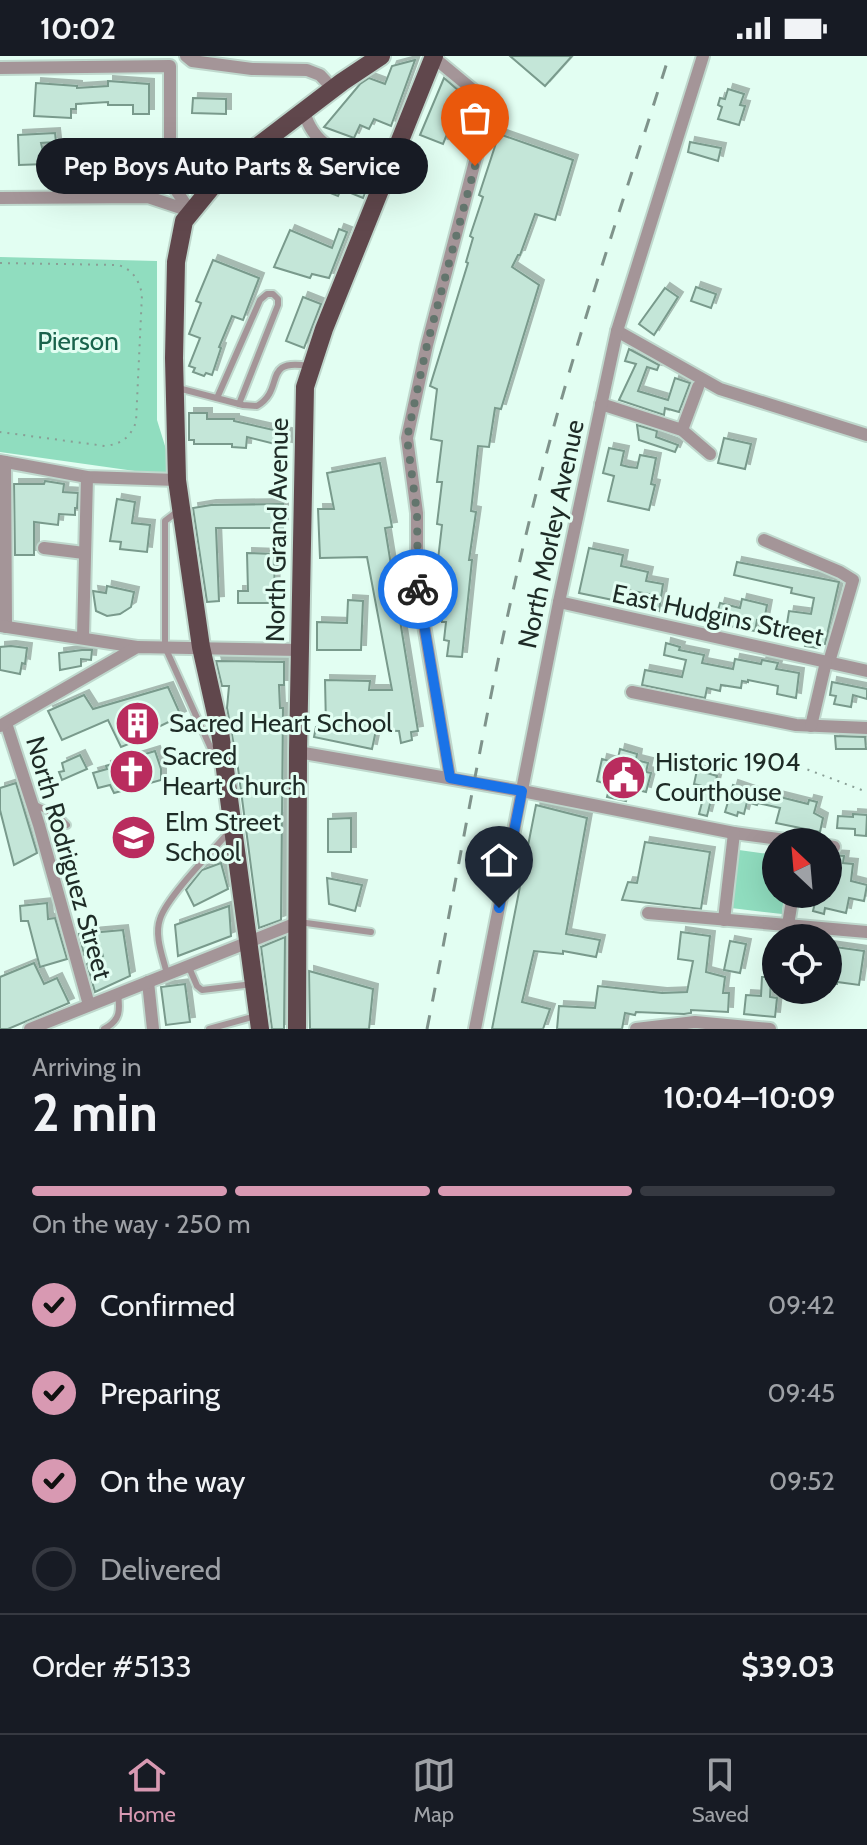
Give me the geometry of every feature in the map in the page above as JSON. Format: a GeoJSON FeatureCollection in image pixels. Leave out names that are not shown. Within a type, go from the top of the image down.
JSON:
{"type":"FeatureCollection","features":[{"type":"Feature","properties":{"kind":"main road"},"geometry":{"type":"LineString","coordinates":[[260,1022],[220,732],[201,647],[177,480],[176,262],[184,221],[224,172],[381,56]]}},
{"type":"Feature","properties":{"kind":"main road","name":"North Grand Avenue"},"geometry":{"type":"LineString","coordinates":[[297,1029],[298,752],[305,387],[324,329],[433,56]]}},
{"type":"Feature","properties":{"kind":"street"},"geometry":{"type":"LineString","coordinates":[[186,56],[192,61],[252,69],[307,70],[320,75],[333,89]]}},
{"type":"Feature","properties":{"kind":"street"},"geometry":{"type":"LineString","coordinates":[[433,56],[490,104],[427,345],[407,438],[417,513],[417,584],[450,778]]}},
{"type":"Feature","properties":{"kind":"street","name":"North Morley Avenue"},"geometry":{"type":"LineString","coordinates":[[475,1029],[559,602],[617,331],[703,56]]}},
{"type":"Feature","properties":{"kind":"street"},"geometry":{"type":"LineString","coordinates":[[0,68],[170,66],[170,181],[190,211]]}},
{"type":"Feature","properties":{"kind":"street"},"geometry":{"type":"LineString","coordinates":[[304,111],[317,139],[333,150],[389,168]]}},
{"type":"Feature","properties":{"kind":"street"},"geometry":{"type":"LineString","coordinates":[[0,198],[148,197],[190,211]]}},
{"type":"Feature","properties":{"kind":"street"},"geometry":{"type":"LineString","coordinates":[[617,331],[720,389],[867,435]]}},
{"type":"Feature","properties":{"kind":"street"},"geometry":{"type":"LineString","coordinates":[[682,430],[698,387]]}},
{"type":"Feature","properties":{"kind":"street"},"geometry":{"type":"LineString","coordinates":[[601,404],[682,430],[710,454]]}},
{"type":"Feature","properties":{"kind":"street"},"geometry":{"type":"LineString","coordinates":[[177,480],[87,477],[3,461],[3,626],[137,647],[301,650]]}},
{"type":"Feature","properties":{"kind":"street"},"geometry":{"type":"LineString","coordinates":[[83,637],[87,477]]}},
{"type":"Feature","properties":{"kind":"street"},"geometry":{"type":"LineString","coordinates":[[764,540],[853,580],[811,726]]}},
{"type":"Feature","properties":{"kind":"street"},"geometry":{"type":"LineString","coordinates":[[44,548],[84,553]]}},
{"type":"Feature","properties":{"kind":"street","name":"East Hudgins Street"},"geometry":{"type":"LineString","coordinates":[[559,602],[867,671]]}},
{"type":"Feature","properties":{"kind":"street"},"geometry":{"type":"LineString","coordinates":[[3,725],[137,647]]}},
{"type":"Feature","properties":{"kind":"street"},"geometry":{"type":"LineString","coordinates":[[632,692],[796,725],[867,728]]}},
{"type":"Feature","properties":{"kind":"street","name":"North Rodriguez Street"},"geometry":{"type":"LineString","coordinates":[[3,725],[39,825],[89,1005]]}},
{"type":"Feature","properties":{"kind":"street"},"geometry":{"type":"LineString","coordinates":[[298,752],[762,837]]}},
{"type":"Feature","properties":{"kind":"street"},"geometry":{"type":"LineString","coordinates":[[724,920],[734,833]]}},
{"type":"Feature","properties":{"kind":"street"},"geometry":{"type":"LineString","coordinates":[[648,913],[775,924]]}},
{"type":"Feature","properties":{"kind":"street"},"geometry":{"type":"LineString","coordinates":[[30,1029],[299,922]]}},
{"type":"Feature","properties":{"kind":"street"},"geometry":{"type":"LineString","coordinates":[[842,930],[867,932]]}},
{"type":"Feature","properties":{"kind":"street"},"geometry":{"type":"LineString","coordinates":[[148,982],[153,1029]]}},
{"type":"Feature","properties":{"kind":"street"},"geometry":{"type":"LineString","coordinates":[[636,1029],[695,1022],[770,1029]]}},
{"type":"Feature","properties":{"kind":"lane"},"geometry":{"type":"LineString","coordinates":[[217,398],[260,300],[267,294],[273,294],[278,305],[239,404]]}},
{"type":"Feature","properties":{"kind":"lane"},"geometry":{"type":"LineString","coordinates":[[175,387],[251,407],[262,404],[283,366],[290,363],[312,367]]}},
{"type":"Feature","properties":{"kind":"lane"},"geometry":{"type":"LineString","coordinates":[[181,509],[165,521],[165,647],[228,787]]}},
{"type":"Feature","properties":{"kind":"lane"},"geometry":{"type":"LineString","coordinates":[[32,803],[57,815],[67,825]]}},
{"type":"Feature","properties":{"kind":"lane"},"geometry":{"type":"LineString","coordinates":[[167,974],[160,943],[160,919],[199,865],[233,828]]}},
{"type":"Feature","properties":{"kind":"lane"},"geometry":{"type":"LineString","coordinates":[[299,922],[371,932]]}},
{"type":"Feature","properties":{"kind":"lane"},"geometry":{"type":"LineString","coordinates":[[188,965],[197,986],[202,990],[254,984]]}},
{"type":"Feature","properties":{"kind":"lane"},"geometry":{"type":"LineString","coordinates":[[104,1029],[118,1019],[118,993]]}},
{"type":"Feature","properties":{"kind":"lane"},"geometry":{"type":"LineString","coordinates":[[209,1029],[260,1022]]}},
{"type":"Feature","properties":{"kind":"path"},"geometry":{"type":"LineString","coordinates":[[0,263],[118,265],[130,270],[142,294],[136,422],[127,438],[118,444],[105,446],[0,432]]}},
{"type":"Feature","properties":{"kind":"path"},"geometry":{"type":"LineString","coordinates":[[785,761],[867,792]]}},
{"type":"Feature","properties":{"kind":"green space","name":"Pierson"},"geometry":{"type":"Polygon","coordinates":[[[0,257],[157,261],[157,420],[170,462],[166,473],[0,452],[0,257]]]}},
{"type":"Feature","properties":{"kind":"green space"},"geometry":{"type":"Polygon","coordinates":[[[739,850],[762,853],[762,908],[783,908],[782,914],[731,908],[739,850]]]}},
{"type":"Feature","properties":{"kind":"building"},"geometry":{"type":"Polygon","coordinates":[[[510,56],[572,56],[545,86],[510,56]]]}},
{"type":"Feature","properties":{"kind":"building"},"geometry":{"type":"Polygon","coordinates":[[[415,60],[391,126],[374,119],[369,129],[360,125],[354,138],[324,127],[360,84],[369,78],[385,84],[392,66],[415,60]]]}},
{"type":"Feature","properties":{"kind":"building"},"geometry":{"type":"Polygon","coordinates":[[[444,78],[467,98],[462,109],[475,120],[464,132],[452,122],[443,144],[420,135],[444,78]]]}},
{"type":"Feature","properties":{"kind":"building"},"geometry":{"type":"Polygon","coordinates":[[[108,81],[149,84],[149,114],[133,114],[133,105],[108,105],[108,102],[76,104],[76,109],[71,109],[71,118],[34,116],[36,83],[77,88],[108,86],[108,81]]]}},
{"type":"Feature","properties":{"kind":"building"},"geometry":{"type":"Polygon","coordinates":[[[728,89],[744,94],[740,105],[745,106],[739,125],[718,119],[722,107],[718,105],[720,98],[725,99],[728,89]]]}},
{"type":"Feature","properties":{"kind":"building"},"geometry":{"type":"Polygon","coordinates":[[[193,98],[226,99],[226,114],[192,113],[193,98]]]}},
{"type":"Feature","properties":{"kind":"building"},"geometry":{"type":"Polygon","coordinates":[[[55,133],[56,142],[41,143],[46,164],[19,165],[18,135],[55,133]]]}},
{"type":"Feature","properties":{"kind":"building"},"geometry":{"type":"Polygon","coordinates":[[[499,134],[573,160],[555,220],[535,214],[520,255],[512,267],[539,285],[501,409],[495,408],[489,447],[478,446],[471,511],[476,512],[462,657],[447,656],[449,641],[444,640],[446,622],[442,622],[443,596],[440,595],[442,577],[436,577],[442,525],[437,524],[442,482],[437,482],[442,441],[431,439],[437,389],[430,386],[468,263],[473,238],[470,236],[483,197],[479,195],[499,134]]]}},
{"type":"Feature","properties":{"kind":"building"},"geometry":{"type":"Polygon","coordinates":[[[690,142],[721,148],[718,161],[688,152],[690,142]]]}},
{"type":"Feature","properties":{"kind":"building"},"geometry":{"type":"Polygon","coordinates":[[[111,149],[152,149],[152,173],[134,173],[134,168],[111,168],[111,149]]]}},
{"type":"Feature","properties":{"kind":"building"},"geometry":{"type":"Polygon","coordinates":[[[331,163],[371,178],[363,198],[341,189],[338,196],[320,189],[331,163]]]}},
{"type":"Feature","properties":{"kind":"building"},"geometry":{"type":"Polygon","coordinates":[[[339,229],[347,232],[329,278],[312,274],[310,278],[274,267],[290,230],[332,248],[339,229]]]}},
{"type":"Feature","properties":{"kind":"building"},"geometry":{"type":"Polygon","coordinates":[[[213,260],[259,278],[243,320],[232,316],[212,375],[206,373],[204,376],[193,372],[195,368],[189,366],[200,338],[189,334],[201,303],[196,301],[213,260]]]}},
{"type":"Feature","properties":{"kind":"building"},"geometry":{"type":"Polygon","coordinates":[[[696,287],[716,294],[711,308],[691,301],[696,287]]]}},
{"type":"Feature","properties":{"kind":"building"},"geometry":{"type":"Polygon","coordinates":[[[665,288],[678,297],[654,335],[639,324],[665,288]]]}},
{"type":"Feature","properties":{"kind":"building"},"geometry":{"type":"Polygon","coordinates":[[[303,297],[321,304],[304,348],[286,341],[303,297]]]}},
{"type":"Feature","properties":{"kind":"building"},"geometry":{"type":"Polygon","coordinates":[[[629,349],[659,365],[657,370],[647,367],[638,391],[668,400],[675,378],[690,383],[679,412],[665,408],[664,415],[619,400],[636,364],[625,361],[629,349]]]}},
{"type":"Feature","properties":{"kind":"building"},"geometry":{"type":"Polygon","coordinates":[[[189,413],[207,413],[207,419],[234,419],[287,433],[287,447],[247,437],[246,448],[232,447],[232,444],[194,444],[194,440],[189,440],[189,413]]]}},
{"type":"Feature","properties":{"kind":"building"},"geometry":{"type":"Polygon","coordinates":[[[637,425],[657,431],[656,437],[678,445],[675,452],[639,440],[637,425]]]}},
{"type":"Feature","properties":{"kind":"building"},"geometry":{"type":"Polygon","coordinates":[[[724,438],[751,444],[745,469],[718,463],[724,438]]]}},
{"type":"Feature","properties":{"kind":"building"},"geometry":{"type":"Polygon","coordinates":[[[609,448],[624,451],[621,465],[629,467],[637,468],[640,455],[656,458],[651,484],[655,485],[649,510],[608,501],[614,476],[603,473],[609,448]]]}},
{"type":"Feature","properties":{"kind":"building"},"geometry":{"type":"Polygon","coordinates":[[[380,463],[392,527],[385,528],[418,731],[411,732],[412,740],[401,743],[399,731],[376,730],[372,749],[314,737],[316,727],[326,726],[325,680],[370,681],[369,690],[392,690],[367,557],[320,558],[318,509],[334,509],[327,473],[380,463]]]}},
{"type":"Feature","properties":{"kind":"building"},"geometry":{"type":"Polygon","coordinates":[[[45,481],[64,484],[63,492],[78,493],[75,515],[59,514],[58,525],[34,522],[34,555],[15,555],[14,484],[44,484],[45,481]]]}},
{"type":"Feature","properties":{"kind":"building"},"geometry":{"type":"Polygon","coordinates":[[[117,499],[135,502],[132,523],[150,525],[147,552],[120,549],[121,542],[110,541],[117,499]]]}},
{"type":"Feature","properties":{"kind":"building"},"geometry":{"type":"Polygon","coordinates":[[[283,504],[283,528],[216,528],[219,601],[207,602],[193,508],[283,504]]]}},
{"type":"Feature","properties":{"kind":"building"},"geometry":{"type":"Polygon","coordinates":[[[589,548],[623,555],[621,566],[648,572],[646,581],[663,584],[659,611],[647,609],[649,594],[616,588],[613,600],[579,593],[589,548]]]}},
{"type":"Feature","properties":{"kind":"building"},"geometry":{"type":"Polygon","coordinates":[[[247,553],[274,554],[275,603],[238,603],[238,591],[248,591],[247,553]]]}},
{"type":"Feature","properties":{"kind":"building"},"geometry":{"type":"Polygon","coordinates":[[[737,562],[839,582],[825,644],[819,643],[818,648],[805,646],[807,634],[786,630],[789,611],[811,614],[814,598],[791,593],[792,588],[734,575],[737,562]]]}},
{"type":"Feature","properties":{"kind":"building"},"geometry":{"type":"Polygon","coordinates":[[[107,586],[134,592],[131,607],[120,614],[107,616],[96,611],[93,591],[106,593],[107,586]]]}},
{"type":"Feature","properties":{"kind":"building"},"geometry":{"type":"Polygon","coordinates":[[[742,599],[767,605],[764,621],[757,620],[755,631],[720,624],[721,618],[716,617],[720,603],[740,608],[742,599]]]}},
{"type":"Feature","properties":{"kind":"building"},"geometry":{"type":"Polygon","coordinates":[[[348,600],[363,601],[361,650],[317,650],[317,622],[347,623],[348,600]]]}},
{"type":"Feature","properties":{"kind":"building"},"geometry":{"type":"Polygon","coordinates":[[[666,643],[680,647],[679,650],[704,655],[702,663],[733,669],[735,659],[761,664],[762,660],[778,663],[776,669],[799,673],[796,698],[777,694],[778,686],[748,680],[742,681],[741,688],[721,685],[720,691],[707,688],[705,698],[642,685],[645,670],[682,677],[686,660],[664,655],[666,643]]]}},
{"type":"Feature","properties":{"kind":"building"},"geometry":{"type":"Polygon","coordinates":[[[0,647],[27,648],[20,674],[0,670],[0,647]]]}},
{"type":"Feature","properties":{"kind":"building"},"geometry":{"type":"Polygon","coordinates":[[[92,650],[91,660],[81,659],[81,666],[60,670],[59,653],[92,650]]]}},
{"type":"Feature","properties":{"kind":"building"},"geometry":{"type":"Polygon","coordinates":[[[216,661],[284,662],[284,685],[279,685],[280,708],[283,708],[281,920],[259,928],[227,708],[229,686],[222,686],[216,661]]]}},
{"type":"Feature","properties":{"kind":"building"},"geometry":{"type":"Polygon","coordinates":[[[832,682],[867,689],[867,699],[853,695],[851,707],[834,704],[836,696],[830,695],[832,682]]]}},
{"type":"Feature","properties":{"kind":"building","name":"Sacred Heart School"},"geometry":{"type":"Polygon","coordinates":[[[168,687],[181,716],[152,730],[154,734],[121,747],[108,720],[62,740],[48,711],[84,695],[93,709],[168,687]]]}},
{"type":"Feature","properties":{"kind":"building"},"geometry":{"type":"Polygon","coordinates":[[[835,736],[865,737],[866,749],[836,749],[835,736]]]}},
{"type":"Feature","properties":{"kind":"building","name":"Historic 1904 Courthouse"},"geometry":{"type":"Polygon","coordinates":[[[620,749],[637,754],[636,760],[648,763],[646,772],[651,773],[646,792],[630,788],[626,801],[607,797],[610,785],[597,781],[602,759],[617,763],[620,749]]]}},
{"type":"Feature","properties":{"kind":"building","name":"Sacred Heart Church"},"geometry":{"type":"Polygon","coordinates":[[[155,751],[161,780],[114,793],[110,785],[98,788],[93,773],[155,751]]]}},
{"type":"Feature","properties":{"kind":"building"},"geometry":{"type":"Polygon","coordinates":[[[80,755],[87,769],[62,780],[59,772],[64,771],[62,763],[80,755]]]}},
{"type":"Feature","properties":{"kind":"building"},"geometry":{"type":"Polygon","coordinates":[[[697,770],[717,776],[707,816],[699,814],[706,787],[694,784],[697,770]]]}},
{"type":"Feature","properties":{"kind":"building"},"geometry":{"type":"Polygon","coordinates":[[[16,783],[37,853],[14,865],[0,810],[0,788],[16,783]]]}},
{"type":"Feature","properties":{"kind":"building"},"geometry":{"type":"Polygon","coordinates":[[[733,785],[771,798],[772,795],[808,804],[809,800],[817,802],[814,813],[823,818],[821,828],[800,828],[776,823],[780,808],[758,803],[747,802],[744,814],[738,812],[737,816],[725,812],[733,785]]]}},
{"type":"Feature","properties":{"kind":"building"},"geometry":{"type":"Polygon","coordinates":[[[536,805],[587,818],[566,934],[600,940],[596,957],[563,951],[563,954],[534,951],[522,1002],[550,1009],[543,1029],[492,1029],[536,805]]]}},
{"type":"Feature","properties":{"kind":"building"},"geometry":{"type":"Polygon","coordinates":[[[853,814],[867,815],[866,836],[855,835],[855,829],[837,828],[838,816],[853,817],[853,814]]]}},
{"type":"Feature","properties":{"kind":"building"},"geometry":{"type":"Polygon","coordinates":[[[351,818],[351,852],[328,852],[328,819],[351,818]]]}},
{"type":"Feature","properties":{"kind":"building"},"geometry":{"type":"Polygon","coordinates":[[[645,842],[710,852],[701,909],[622,900],[628,882],[637,883],[645,842]]]}},
{"type":"Feature","properties":{"kind":"building"},"geometry":{"type":"Polygon","coordinates":[[[842,856],[843,863],[853,864],[851,881],[867,885],[864,901],[849,898],[846,913],[825,908],[842,908],[842,856]]]}},
{"type":"Feature","properties":{"kind":"building"},"geometry":{"type":"Polygon","coordinates":[[[221,863],[228,889],[194,906],[186,890],[202,870],[221,863]]]}},
{"type":"Feature","properties":{"kind":"building"},"geometry":{"type":"Polygon","coordinates":[[[327,878],[362,885],[355,911],[329,904],[327,878]]]}},
{"type":"Feature","properties":{"kind":"building"},"geometry":{"type":"Polygon","coordinates":[[[47,903],[48,919],[55,918],[67,959],[40,967],[28,921],[21,921],[20,906],[47,903]]]}},
{"type":"Feature","properties":{"kind":"building"},"geometry":{"type":"Polygon","coordinates":[[[229,906],[231,936],[178,956],[175,925],[229,906]]]}},
{"type":"Feature","properties":{"kind":"building"},"geometry":{"type":"Polygon","coordinates":[[[814,908],[825,908],[824,914],[813,911],[814,908]]]}},
{"type":"Feature","properties":{"kind":"building"},"geometry":{"type":"Polygon","coordinates":[[[123,930],[130,976],[95,992],[87,964],[103,956],[101,950],[84,955],[79,934],[123,930]]]}},
{"type":"Feature","properties":{"kind":"building"},"geometry":{"type":"Polygon","coordinates":[[[681,932],[710,936],[706,972],[725,977],[723,993],[729,993],[728,1012],[625,1013],[622,1029],[557,1029],[559,1006],[595,1008],[598,986],[662,993],[687,992],[693,961],[678,959],[681,932]]]}},
{"type":"Feature","properties":{"kind":"building"},"geometry":{"type":"Polygon","coordinates":[[[285,937],[284,1029],[272,1029],[261,947],[285,937]]]}},
{"type":"Feature","properties":{"kind":"building"},"geometry":{"type":"Polygon","coordinates":[[[730,941],[746,944],[740,973],[724,970],[730,941]]]}},
{"type":"Feature","properties":{"kind":"building"},"geometry":{"type":"Polygon","coordinates":[[[842,948],[864,951],[859,985],[842,983],[842,948]]]}},
{"type":"Feature","properties":{"kind":"building"},"geometry":{"type":"Polygon","coordinates":[[[34,963],[44,984],[57,978],[69,1003],[8,1029],[0,1029],[0,977],[34,963]]]}},
{"type":"Feature","properties":{"kind":"building"},"geometry":{"type":"Polygon","coordinates":[[[309,971],[373,989],[369,1029],[310,1029],[309,971]]]}},
{"type":"Feature","properties":{"kind":"building"},"geometry":{"type":"Polygon","coordinates":[[[762,977],[762,1004],[776,1004],[775,1017],[744,1014],[746,995],[761,996],[762,977]]]}},
{"type":"Feature","properties":{"kind":"building"},"geometry":{"type":"Polygon","coordinates":[[[185,984],[190,1022],[166,1025],[161,987],[185,984]]]}},
{"type":"Feature","properties":{"kind":"railway"},"geometry":{"type":"LineString","coordinates":[[427,1029],[492,691],[537,490],[583,326],[669,56]]}},
{"type":"Feature","properties":{"kind":"way so far"},"geometry":{"type":"LineString","coordinates":[[418,589],[417,513],[407,438],[427,345],[475,166]]}},
{"type":"Feature","properties":{"kind":"place","name":"Pep Boys Auto Parts & Service"},"geometry":{"type":"Point","coordinates":[475,166]}},
{"type":"Feature","properties":{"kind":"place","name":"Sacred Heart School"},"geometry":{"type":"Point","coordinates":[138,723]}},
{"type":"Feature","properties":{"kind":"place","name":"Sacred Heart Church"},"geometry":{"type":"Point","coordinates":[131,771]}},
{"type":"Feature","properties":{"kind":"place","name":"Historic 1904 Courthouse"},"geometry":{"type":"Point","coordinates":[624,777]}},
{"type":"Feature","properties":{"kind":"place","name":"Elm Street School"},"geometry":{"type":"Point","coordinates":[134,837]}},
{"type":"Feature","properties":{"kind":"route"},"geometry":{"type":"LineString","coordinates":[[418,589],[450,778],[522,791],[499,908]]}}]}
